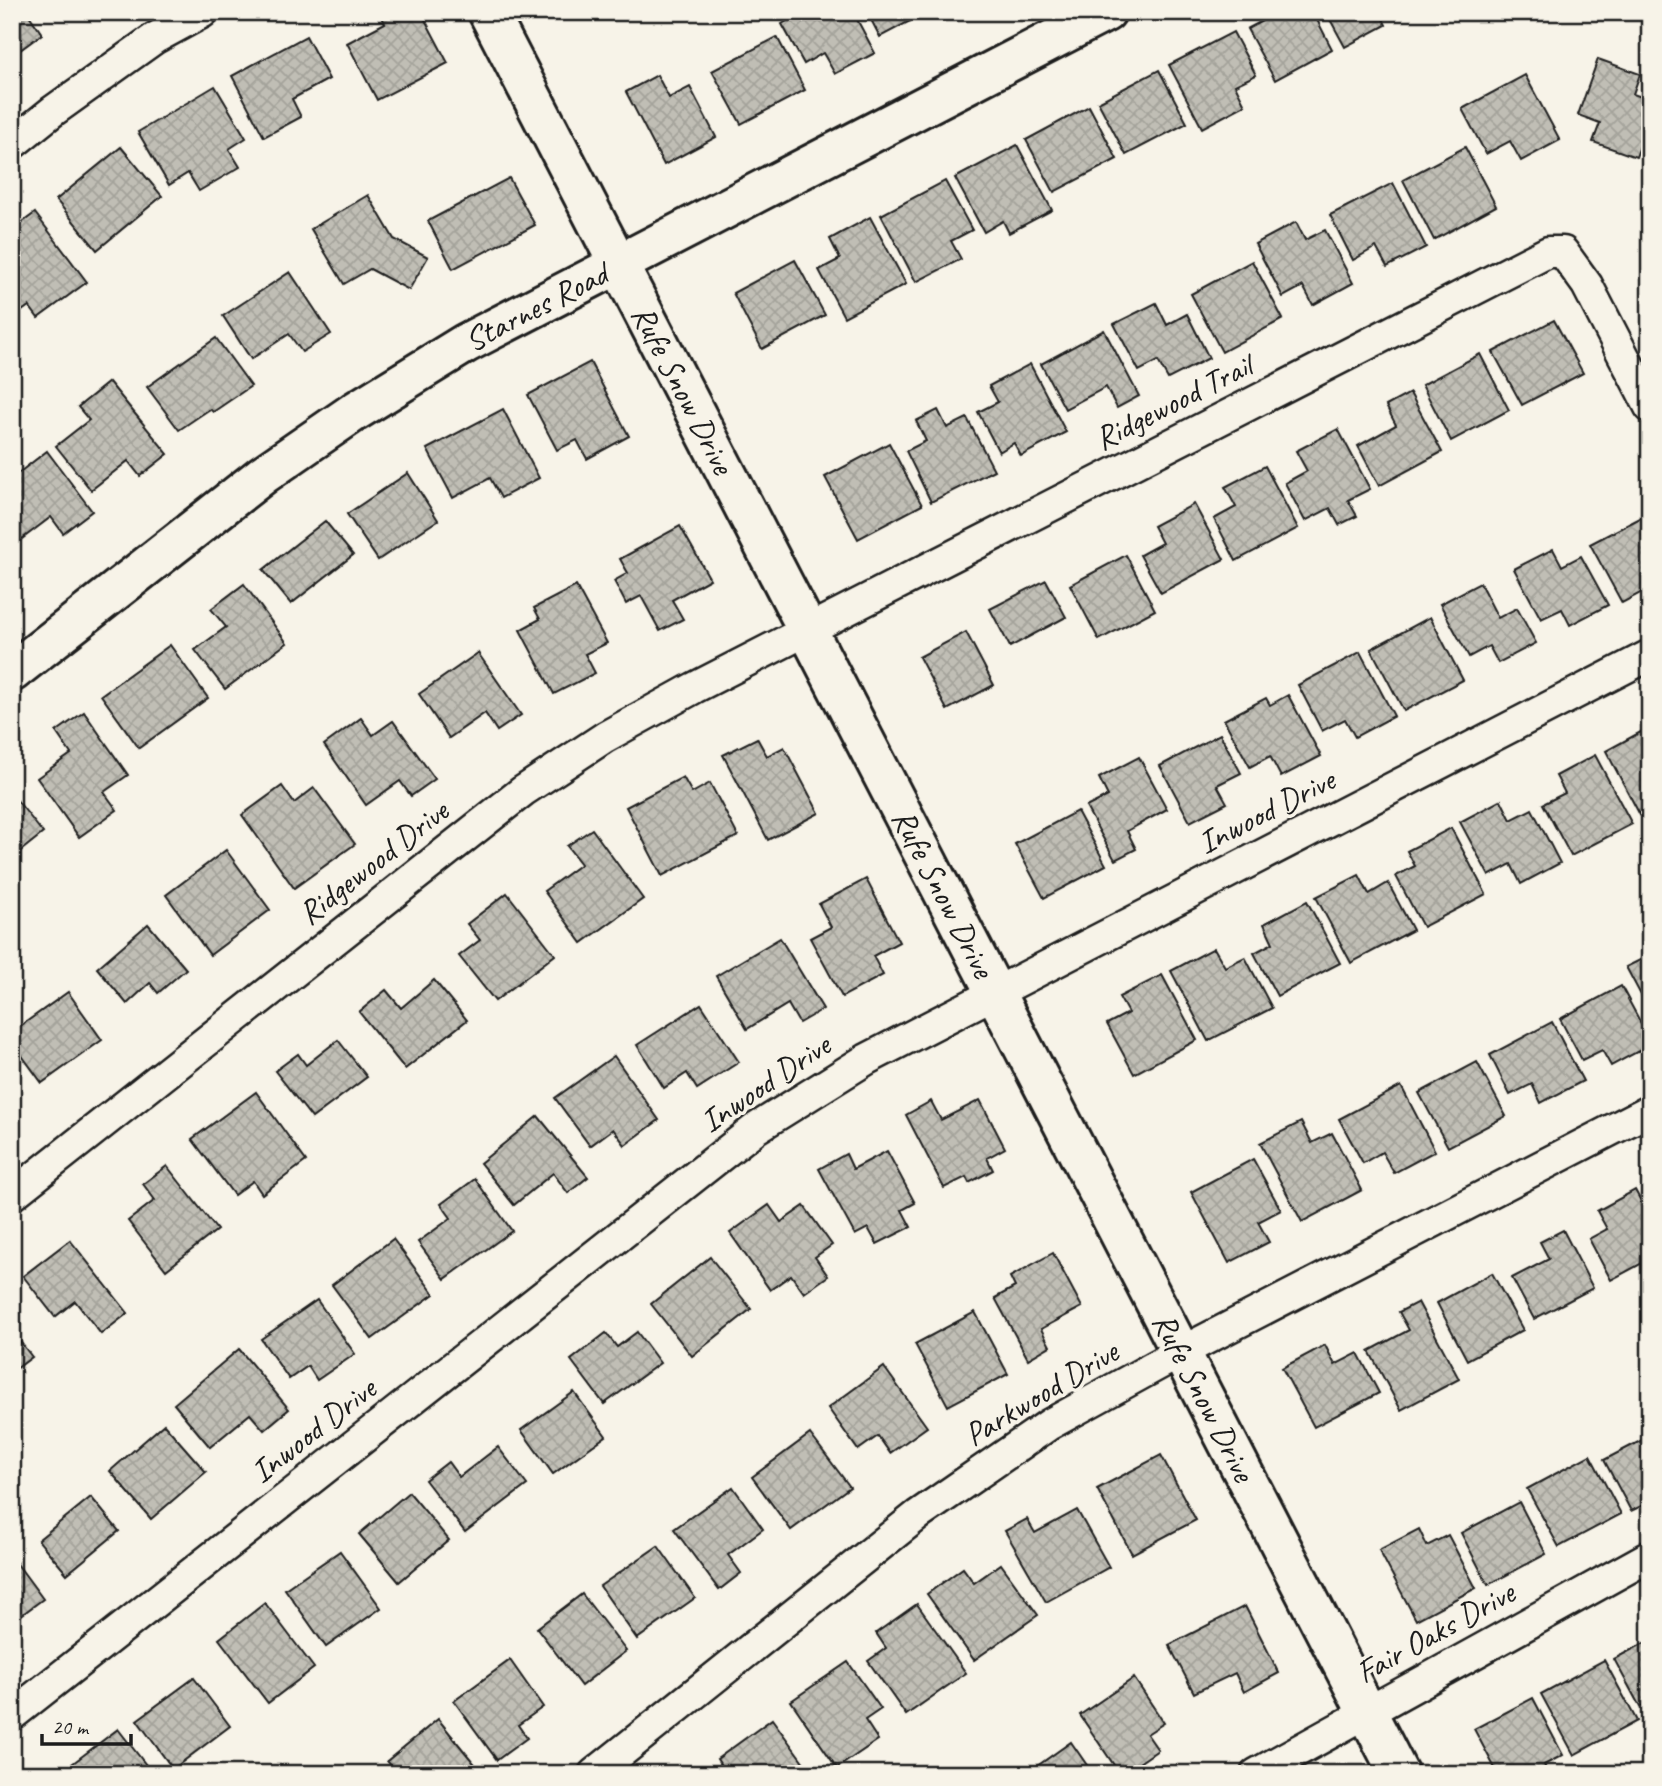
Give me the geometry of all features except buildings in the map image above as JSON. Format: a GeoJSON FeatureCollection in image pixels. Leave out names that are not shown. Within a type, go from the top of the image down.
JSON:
{"type":"FeatureCollection","features":[{"type":"Feature","properties":{"kind":"main road","name":"Rufe Snow Drive"},"geometry":{"type":"LineString","coordinates":[[488,12],[1399,1774]]}},
{"type":"Feature","properties":{"kind":"main road","name":"Starnes Road"},"geometry":{"type":"LineString","coordinates":[[12,672],[264,474],[354,412],[466,343],[1106,12]]}},
{"type":"Feature","properties":{"kind":"street"},"geometry":{"type":"LineString","coordinates":[[12,144],[155,38],[203,12]]}},
{"type":"Feature","properties":{"kind":"street","name":"Ridgewood Trail"},"geometry":{"type":"LineString","coordinates":[[807,630],[1548,252],[1563,252],[1587,285],[1650,407]]}},
{"type":"Feature","properties":{"kind":"street","name":"Ridgewood Drive"},"geometry":{"type":"LineString","coordinates":[[12,1195],[523,791],[605,737],[807,630]]}},
{"type":"Feature","properties":{"kind":"street","name":"Inwood Drive"},"geometry":{"type":"LineString","coordinates":[[12,1715],[755,1129],[867,1059],[1650,655]]}},
{"type":"Feature","properties":{"kind":"street","name":"Parkwood Drive"},"geometry":{"type":"LineString","coordinates":[[594,1774],[918,1516],[1050,1424],[1181,1352],[1650,1110]]}},
{"type":"Feature","properties":{"kind":"street","name":"Fair Oaks Drive"},"geometry":{"type":"LineString","coordinates":[[1256,1774],[1650,1556]]}}]}
